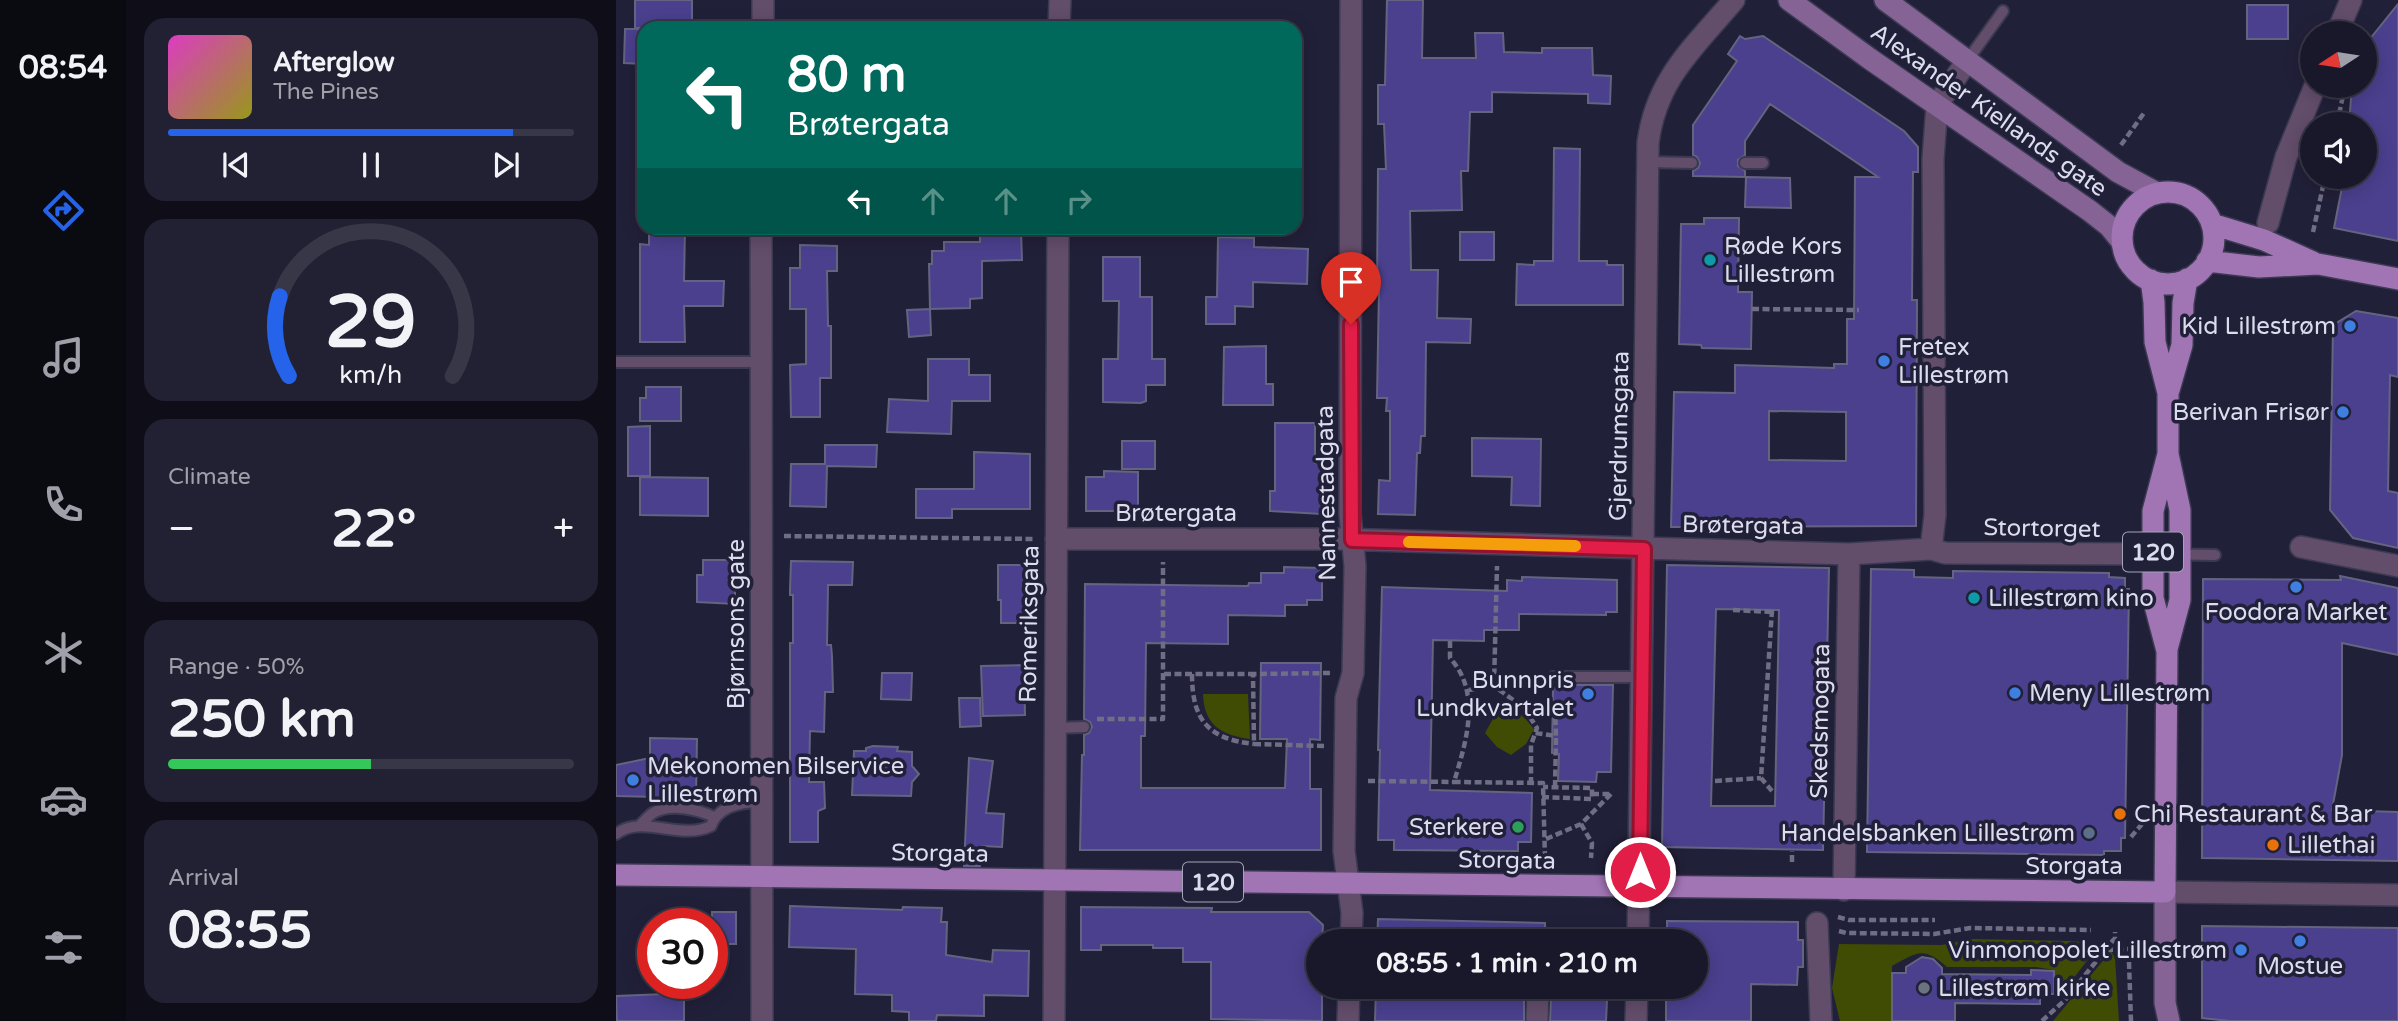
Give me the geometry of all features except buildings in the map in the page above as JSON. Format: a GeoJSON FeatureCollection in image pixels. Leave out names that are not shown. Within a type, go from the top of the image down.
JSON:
{"type":"FeatureCollection","features":[{"type":"Feature","properties":{"kind":"main road"},"geometry":{"type":"LineString","coordinates":[[2168,192],[2190,198],[2207,214],[2212,224],[2213,243],[2207,261],[2187,279],[2169,283],[2151,280],[2131,265],[2122,242],[2125,221],[2130,211],[2147,197],[2157,193],[2168,192]]}},
{"type":"Feature","properties":{"kind":"main road"},"geometry":{"type":"LineString","coordinates":[[2212,224],[2264,240],[2318,264],[2398,279]]}},
{"type":"Feature","properties":{"kind":"main road"},"geometry":{"type":"LineString","coordinates":[[2207,261],[2259,267],[2318,264]]}},
{"type":"Feature","properties":{"kind":"main road","name":"120"},"geometry":{"type":"LineString","coordinates":[[2168,393],[2182,345],[2183,303],[2187,279]]}},
{"type":"Feature","properties":{"kind":"main road","name":"120"},"geometry":{"type":"LineString","coordinates":[[2151,280],[2155,342],[2168,393],[2168,454],[2180,510],[2180,600],[2166,651]]}},
{"type":"Feature","properties":{"kind":"main road","name":"120"},"geometry":{"type":"LineString","coordinates":[[2165,892],[2166,651],[2153,598],[2153,511],[2168,454]]}},
{"type":"Feature","properties":{"kind":"main road","name":"Storgata"},"geometry":{"type":"LineString","coordinates":[[616,875],[2165,892]]}},
{"type":"Feature","properties":{"kind":"street"},"geometry":{"type":"LineString","coordinates":[[762,21],[763,0]]}},
{"type":"Feature","properties":{"kind":"street"},"geometry":{"type":"LineString","coordinates":[[1059,0],[1059,21]]}},
{"type":"Feature","properties":{"kind":"street","name":"Nannestadgata"},"geometry":{"type":"LineString","coordinates":[[1351,0],[1350,514],[1355,566],[1353,673],[1346,698],[1344,850],[1351,929]]}},
{"type":"Feature","properties":{"kind":"street","name":"Gjerdrumsgata"},"geometry":{"type":"LineString","coordinates":[[1638,929],[1648,162],[1651,120],[1658,98],[1684,58],[1734,0]]}},
{"type":"Feature","properties":{"kind":"street","name":"Alexander Kiellands gate"},"geometry":{"type":"LineString","coordinates":[[1789,0],[2090,211],[2109,226],[2122,242]]}},
{"type":"Feature","properties":{"kind":"street","name":"Alexander Kiellands gate"},"geometry":{"type":"LineString","coordinates":[[1885,0],[2118,172],[2157,193]]}},
{"type":"Feature","properties":{"kind":"street"},"geometry":{"type":"LineString","coordinates":[[2342,21],[2351,0]]}},
{"type":"Feature","properties":{"kind":"street"},"geometry":{"type":"LineString","coordinates":[[1931,549],[1935,515],[1933,159],[1937,105],[1967,61]]}},
{"type":"Feature","properties":{"kind":"street"},"geometry":{"type":"LineString","coordinates":[[2268,223],[2286,157],[2310,98]]}},
{"type":"Feature","properties":{"kind":"street","name":"Bjørnsons gate"},"geometry":{"type":"LineString","coordinates":[[761,235],[762,1021]]}},
{"type":"Feature","properties":{"kind":"street","name":"Romeriksgata"},"geometry":{"type":"LineString","coordinates":[[1054,1021],[1058,235]]}},
{"type":"Feature","properties":{"kind":"street","name":"Brøtergata"},"geometry":{"type":"LineString","coordinates":[[1056,539],[1352,540],[1498,544],[1644,549],[1741,558],[1931,549]]}},
{"type":"Feature","properties":{"kind":"street"},"geometry":{"type":"LineString","coordinates":[[2301,547],[2398,566]]}},
{"type":"Feature","properties":{"kind":"street","name":"Stortorget"},"geometry":{"type":"LineString","coordinates":[[1931,549],[1945,553],[2153,554]]}},
{"type":"Feature","properties":{"kind":"street","name":"Skedsmogata"},"geometry":{"type":"LineString","coordinates":[[1843,890],[1849,554]]}},
{"type":"Feature","properties":{"kind":"street"},"geometry":{"type":"LineString","coordinates":[[2165,892],[2165,1003],[2169,1021]]}},
{"type":"Feature","properties":{"kind":"street","name":"Storgata"},"geometry":{"type":"LineString","coordinates":[[2165,892],[2398,895]]}},
{"type":"Feature","properties":{"kind":"street"},"geometry":{"type":"LineString","coordinates":[[1821,1021],[1825,926]]}},
{"type":"Feature","properties":{"kind":"street"},"geometry":{"type":"LineString","coordinates":[[1348,1021],[1349,999]]}},
{"type":"Feature","properties":{"kind":"street"},"geometry":{"type":"LineString","coordinates":[[1537,1021],[1538,999]]}},
{"type":"Feature","properties":{"kind":"street"},"geometry":{"type":"LineString","coordinates":[[1636,1021],[1637,999]]}},
{"type":"Feature","properties":{"kind":"lane"},"geometry":{"type":"LineString","coordinates":[[1967,61],[2003,11]]}},
{"type":"Feature","properties":{"kind":"lane"},"geometry":{"type":"LineString","coordinates":[[1648,162],[1692,163]]}},
{"type":"Feature","properties":{"kind":"lane"},"geometry":{"type":"LineString","coordinates":[[1745,163],[1763,163]]}},
{"type":"Feature","properties":{"kind":"lane"},"geometry":{"type":"LineString","coordinates":[[616,362],[760,362]]}},
{"type":"Feature","properties":{"kind":"lane"},"geometry":{"type":"LineString","coordinates":[[2153,554],[2215,555]]}},
{"type":"Feature","properties":{"kind":"lane"},"geometry":{"type":"LineString","coordinates":[[1553,677],[1642,677]]}},
{"type":"Feature","properties":{"kind":"lane"},"geometry":{"type":"LineString","coordinates":[[1055,728],[1084,727]]}},
{"type":"Feature","properties":{"kind":"lane"},"geometry":{"type":"LineString","coordinates":[[616,834],[626,827],[640,825],[684,832],[700,831],[710,826],[714,817],[744,802],[761,802]]}},
{"type":"Feature","properties":{"kind":"lane"},"geometry":{"type":"LineString","coordinates":[[640,825],[653,813],[668,809],[697,809],[714,817]]}},
{"type":"Feature","properties":{"kind":"path"},"geometry":{"type":"LineString","coordinates":[[2118,149],[2144,113]]}},
{"type":"Feature","properties":{"kind":"path"},"geometry":{"type":"LineString","coordinates":[[2313,232],[2322,189]]}},
{"type":"Feature","properties":{"kind":"path"},"geometry":{"type":"LineString","coordinates":[[1752,309],[1858,310]]}},
{"type":"Feature","properties":{"kind":"path"},"geometry":{"type":"LineString","coordinates":[[763,536],[1056,539]]}},
{"type":"Feature","properties":{"kind":"path"},"geometry":{"type":"LineString","coordinates":[[1095,719],[1163,719],[1163,540]]}},
{"type":"Feature","properties":{"kind":"path"},"geometry":{"type":"LineString","coordinates":[[1494,685],[1498,544]]}},
{"type":"Feature","properties":{"kind":"path"},"geometry":{"type":"LineString","coordinates":[[1733,610],[1772,611],[1761,778],[1772,791]]}},
{"type":"Feature","properties":{"kind":"path"},"geometry":{"type":"LineString","coordinates":[[1450,640],[1450,658],[1460,669],[1469,690],[1467,741],[1454,782]]}},
{"type":"Feature","properties":{"kind":"path"},"geometry":{"type":"LineString","coordinates":[[1164,674],[1353,673]]}},
{"type":"Feature","properties":{"kind":"path"},"geometry":{"type":"LineString","coordinates":[[1192,674],[1192,695],[1199,715],[1206,726],[1219,736],[1254,744],[1346,746]]}},
{"type":"Feature","properties":{"kind":"path"},"geometry":{"type":"LineString","coordinates":[[1253,674],[1254,744]]}},
{"type":"Feature","properties":{"kind":"path"},"geometry":{"type":"LineString","coordinates":[[1469,690],[1494,685]]}},
{"type":"Feature","properties":{"kind":"path"},"geometry":{"type":"LineString","coordinates":[[1494,685],[1526,711],[1537,728],[1530,752],[1531,782]]}},
{"type":"Feature","properties":{"kind":"path"},"geometry":{"type":"LineString","coordinates":[[1526,711],[1541,706],[1555,706],[1555,788]]}},
{"type":"Feature","properties":{"kind":"path"},"geometry":{"type":"LineString","coordinates":[[1535,733],[1556,736]]}},
{"type":"Feature","properties":{"kind":"path"},"geometry":{"type":"LineString","coordinates":[[1715,781],[1761,778]]}},
{"type":"Feature","properties":{"kind":"path"},"geometry":{"type":"LineString","coordinates":[[1372,781],[1543,783],[1545,859]]}},
{"type":"Feature","properties":{"kind":"path"},"geometry":{"type":"LineString","coordinates":[[1542,797],[1592,799],[1592,788],[1543,787]]}},
{"type":"Feature","properties":{"kind":"path"},"geometry":{"type":"LineString","coordinates":[[1592,794],[1622,794]]}},
{"type":"Feature","properties":{"kind":"path"},"geometry":{"type":"LineString","coordinates":[[1545,839],[1581,824],[1611,794]]}},
{"type":"Feature","properties":{"kind":"path"},"geometry":{"type":"LineString","coordinates":[[1581,824],[1592,843],[1591,858]]}},
{"type":"Feature","properties":{"kind":"path"},"geometry":{"type":"LineString","coordinates":[[1792,851],[1792,862]]}},
{"type":"Feature","properties":{"kind":"path"},"geometry":{"type":"LineString","coordinates":[[1935,920],[1849,920],[1822,912],[1825,926],[1846,933],[1934,934],[1970,928],[2091,930]]}},
{"type":"Feature","properties":{"kind":"path"},"geometry":{"type":"LineString","coordinates":[[1897,920],[1897,934]]}},
{"type":"Feature","properties":{"kind":"path"},"geometry":{"type":"LineString","coordinates":[[2042,1021],[2066,1000],[2115,938],[2115,932]]}},
{"type":"Feature","properties":{"kind":"path"},"geometry":{"type":"LineString","coordinates":[[2105,950],[2129,949]]}},
{"type":"Feature","properties":{"kind":"path"},"geometry":{"type":"LineString","coordinates":[[2129,962],[2131,1021]]}},
{"type":"Feature","properties":{"kind":"green space"},"geometry":{"type":"Polygon","coordinates":[[[1203,694],[1248,694],[1250,739],[1231,735],[1216,727],[1207,714],[1203,694]]]}},
{"type":"Feature","properties":{"kind":"green space"},"geometry":{"type":"Polygon","coordinates":[[[1508,707],[1523,716],[1534,729],[1526,744],[1511,755],[1497,747],[1485,733],[1494,717],[1508,707]]]}},
{"type":"Feature","properties":{"kind":"green space"},"geometry":{"type":"Polygon","coordinates":[[[1972,939],[2100,944],[2059,997],[2054,970],[2036,967],[1947,967],[1932,956],[1920,953],[1892,966],[1892,1021],[1840,1021],[1832,988],[1839,944],[1941,945],[1972,939]]]}},
{"type":"Feature","properties":{"kind":"green space"},"geometry":{"type":"Polygon","coordinates":[[[2111,951],[2115,958],[2119,1021],[2053,1021],[2111,951]]]}},
{"type":"Feature","properties":{"kind":"slow traffic"},"geometry":{"type":"LineString","coordinates":[[1409,542],[1575,546]]}},
{"type":"Feature","properties":{"kind":"place","name":"Røde Kors Lillestrøm"},"geometry":{"type":"Point","coordinates":[1710,260]}},
{"type":"Feature","properties":{"kind":"place","name":"Kid Lillestrøm"},"geometry":{"type":"Point","coordinates":[2350,326]}},
{"type":"Feature","properties":{"kind":"place","name":"Fretex Lillestrøm"},"geometry":{"type":"Point","coordinates":[1884,361]}},
{"type":"Feature","properties":{"kind":"place","name":"Berivan Frisør"},"geometry":{"type":"Point","coordinates":[2343,412]}},
{"type":"Feature","properties":{"kind":"place","name":"Foodora Market"},"geometry":{"type":"Point","coordinates":[2296,587]}},
{"type":"Feature","properties":{"kind":"place","name":"Lillestrøm kino"},"geometry":{"type":"Point","coordinates":[1974,598]}},
{"type":"Feature","properties":{"kind":"place","name":"Meny Lillestrøm"},"geometry":{"type":"Point","coordinates":[2015,693]}},
{"type":"Feature","properties":{"kind":"place","name":"Bunnpris Lundkvartalet"},"geometry":{"type":"Point","coordinates":[1588,694]}},
{"type":"Feature","properties":{"kind":"place","name":"Mekonomen Bilservice Lillestrøm"},"geometry":{"type":"Point","coordinates":[633,780]}},
{"type":"Feature","properties":{"kind":"place","name":"Chi Restaurant & Bar"},"geometry":{"type":"Point","coordinates":[2120,814]}},
{"type":"Feature","properties":{"kind":"place","name":"Sterkere"},"geometry":{"type":"Point","coordinates":[1518,827]}},
{"type":"Feature","properties":{"kind":"place","name":"Handelsbanken Lillestrøm"},"geometry":{"type":"Point","coordinates":[2089,833]}},
{"type":"Feature","properties":{"kind":"place","name":"Lillethai"},"geometry":{"type":"Point","coordinates":[2273,845]}},
{"type":"Feature","properties":{"kind":"place","name":"Mostue"},"geometry":{"type":"Point","coordinates":[2300,941]}},
{"type":"Feature","properties":{"kind":"place","name":"Vinmonopolet Lillestrøm"},"geometry":{"type":"Point","coordinates":[2241,950]}},
{"type":"Feature","properties":{"kind":"place","name":"Lillestrøm kirke"},"geometry":{"type":"Point","coordinates":[1924,988]}},
{"type":"Feature","properties":{"kind":"route"},"geometry":{"type":"LineString","coordinates":[[1351,324],[1352,540],[1644,549],[1640,872]]}}]}
